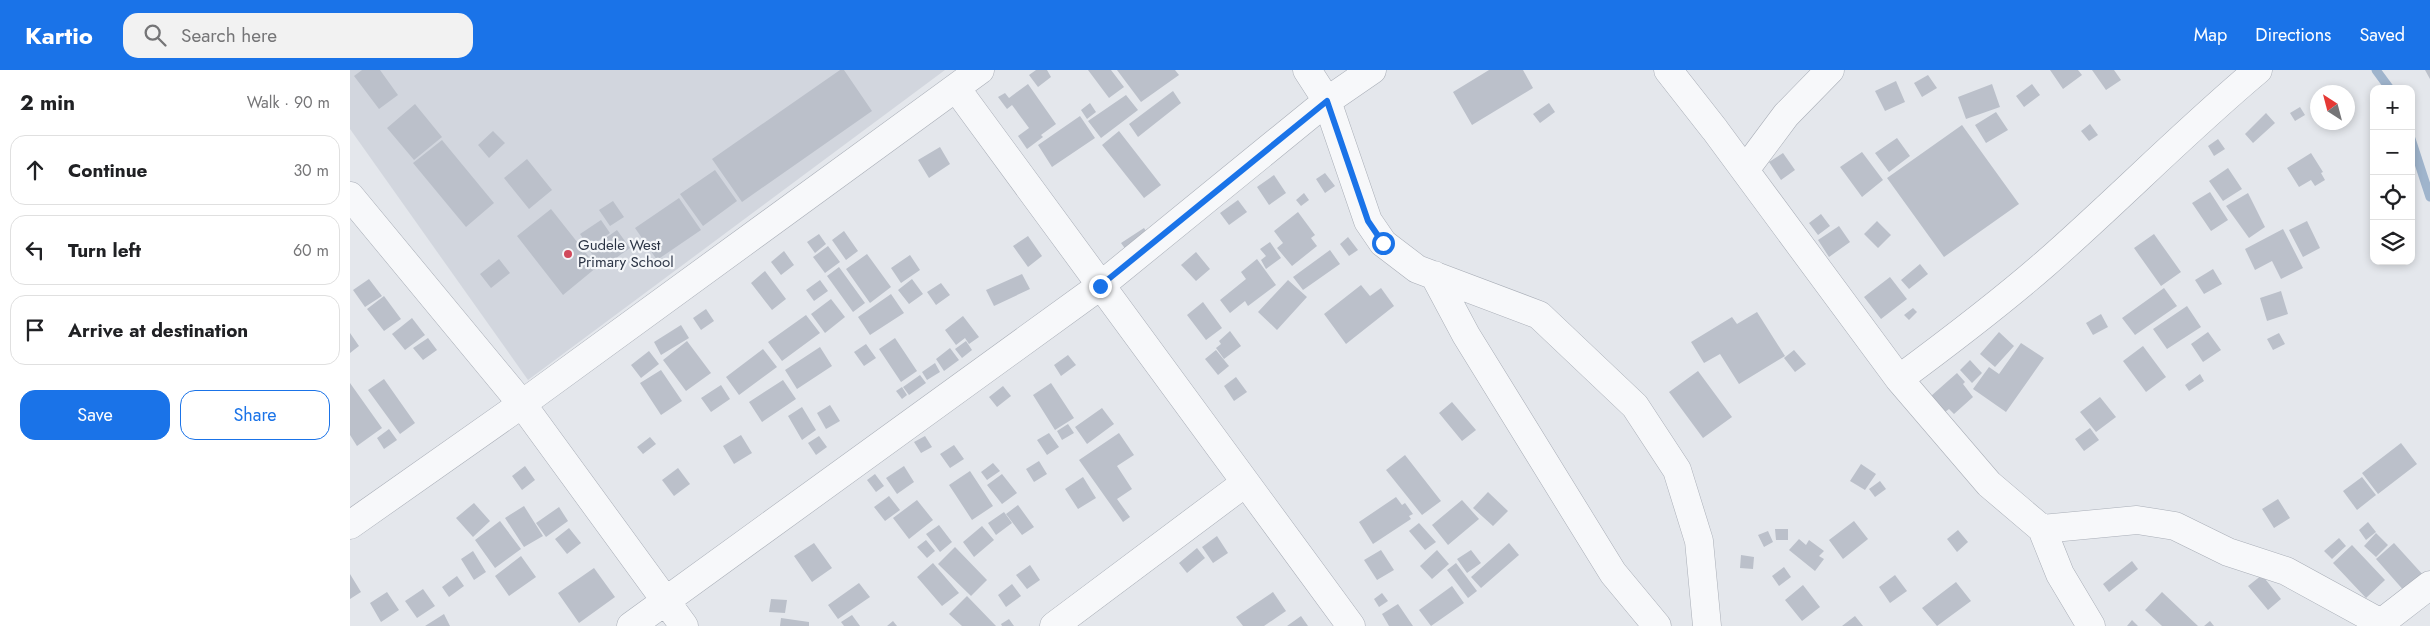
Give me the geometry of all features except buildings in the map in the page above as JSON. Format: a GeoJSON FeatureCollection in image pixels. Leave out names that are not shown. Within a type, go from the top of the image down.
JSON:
{"type":"FeatureCollection","features":[{"type":"Feature","properties":{"kind":"street"},"geometry":{"type":"LineString","coordinates":[[350,524],[522,404],[980,70]]}},
{"type":"Feature","properties":{"kind":"street"},"geometry":{"type":"LineString","coordinates":[[1307,70],[1327,101],[1368,221],[1383,243],[1417,269],[1539,315],[1635,406],[1677,470],[1699,541],[1707,626]]}},
{"type":"Feature","properties":{"kind":"street"},"geometry":{"type":"LineString","coordinates":[[631,626],[1100,286],[1327,101],[1372,70]]}},
{"type":"Feature","properties":{"kind":"street"},"geometry":{"type":"LineString","coordinates":[[1668,70],[1745,170],[1899,379],[1989,484],[2042,529],[2060,574],[2091,626]]}},
{"type":"Feature","properties":{"kind":"street"},"geometry":{"type":"LineString","coordinates":[[1745,170],[1786,114],[1830,70]]}},
{"type":"Feature","properties":{"kind":"street"},"geometry":{"type":"LineString","coordinates":[[1899,379],[1964,332],[2045,264],[2183,136],[2258,70]]}},
{"type":"Feature","properties":{"kind":"street"},"geometry":{"type":"LineString","coordinates":[[956,88],[1351,626]]}},
{"type":"Feature","properties":{"kind":"street"},"geometry":{"type":"LineString","coordinates":[[350,197],[522,404],[684,626]]}},
{"type":"Feature","properties":{"kind":"street"},"geometry":{"type":"LineString","coordinates":[[1434,276],[1466,335],[1613,573],[1658,626]]}},
{"type":"Feature","properties":{"kind":"street"},"geometry":{"type":"LineString","coordinates":[[1054,626],[1245,483]]}},
{"type":"Feature","properties":{"kind":"street"},"geometry":{"type":"LineString","coordinates":[[2042,529],[2137,520],[2175,526],[2228,552],[2286,571],[2379,624],[2430,585]]}},
{"type":"Feature","properties":{"kind":"shaded area","name":"Gudele West Primary School"},"geometry":{"type":"Polygon","coordinates":[[[350,70],[945,70],[528,380],[350,129],[350,70]]]}},
{"type":"Feature","properties":{"kind":"waterway"},"geometry":{"type":"LineString","coordinates":[[2376,70],[2387,85]]}},
{"type":"Feature","properties":{"kind":"waterway"},"geometry":{"type":"LineString","coordinates":[[2415,151],[2430,197]]}},
{"type":"Feature","properties":{"kind":"place","name":"Gudele West Primary School"},"geometry":{"type":"Point","coordinates":[568,254]}},
{"type":"Feature","properties":{"kind":"route"},"geometry":{"type":"LineString","coordinates":[[1100,286],[1327,101],[1368,221],[1383,243]]}}]}
